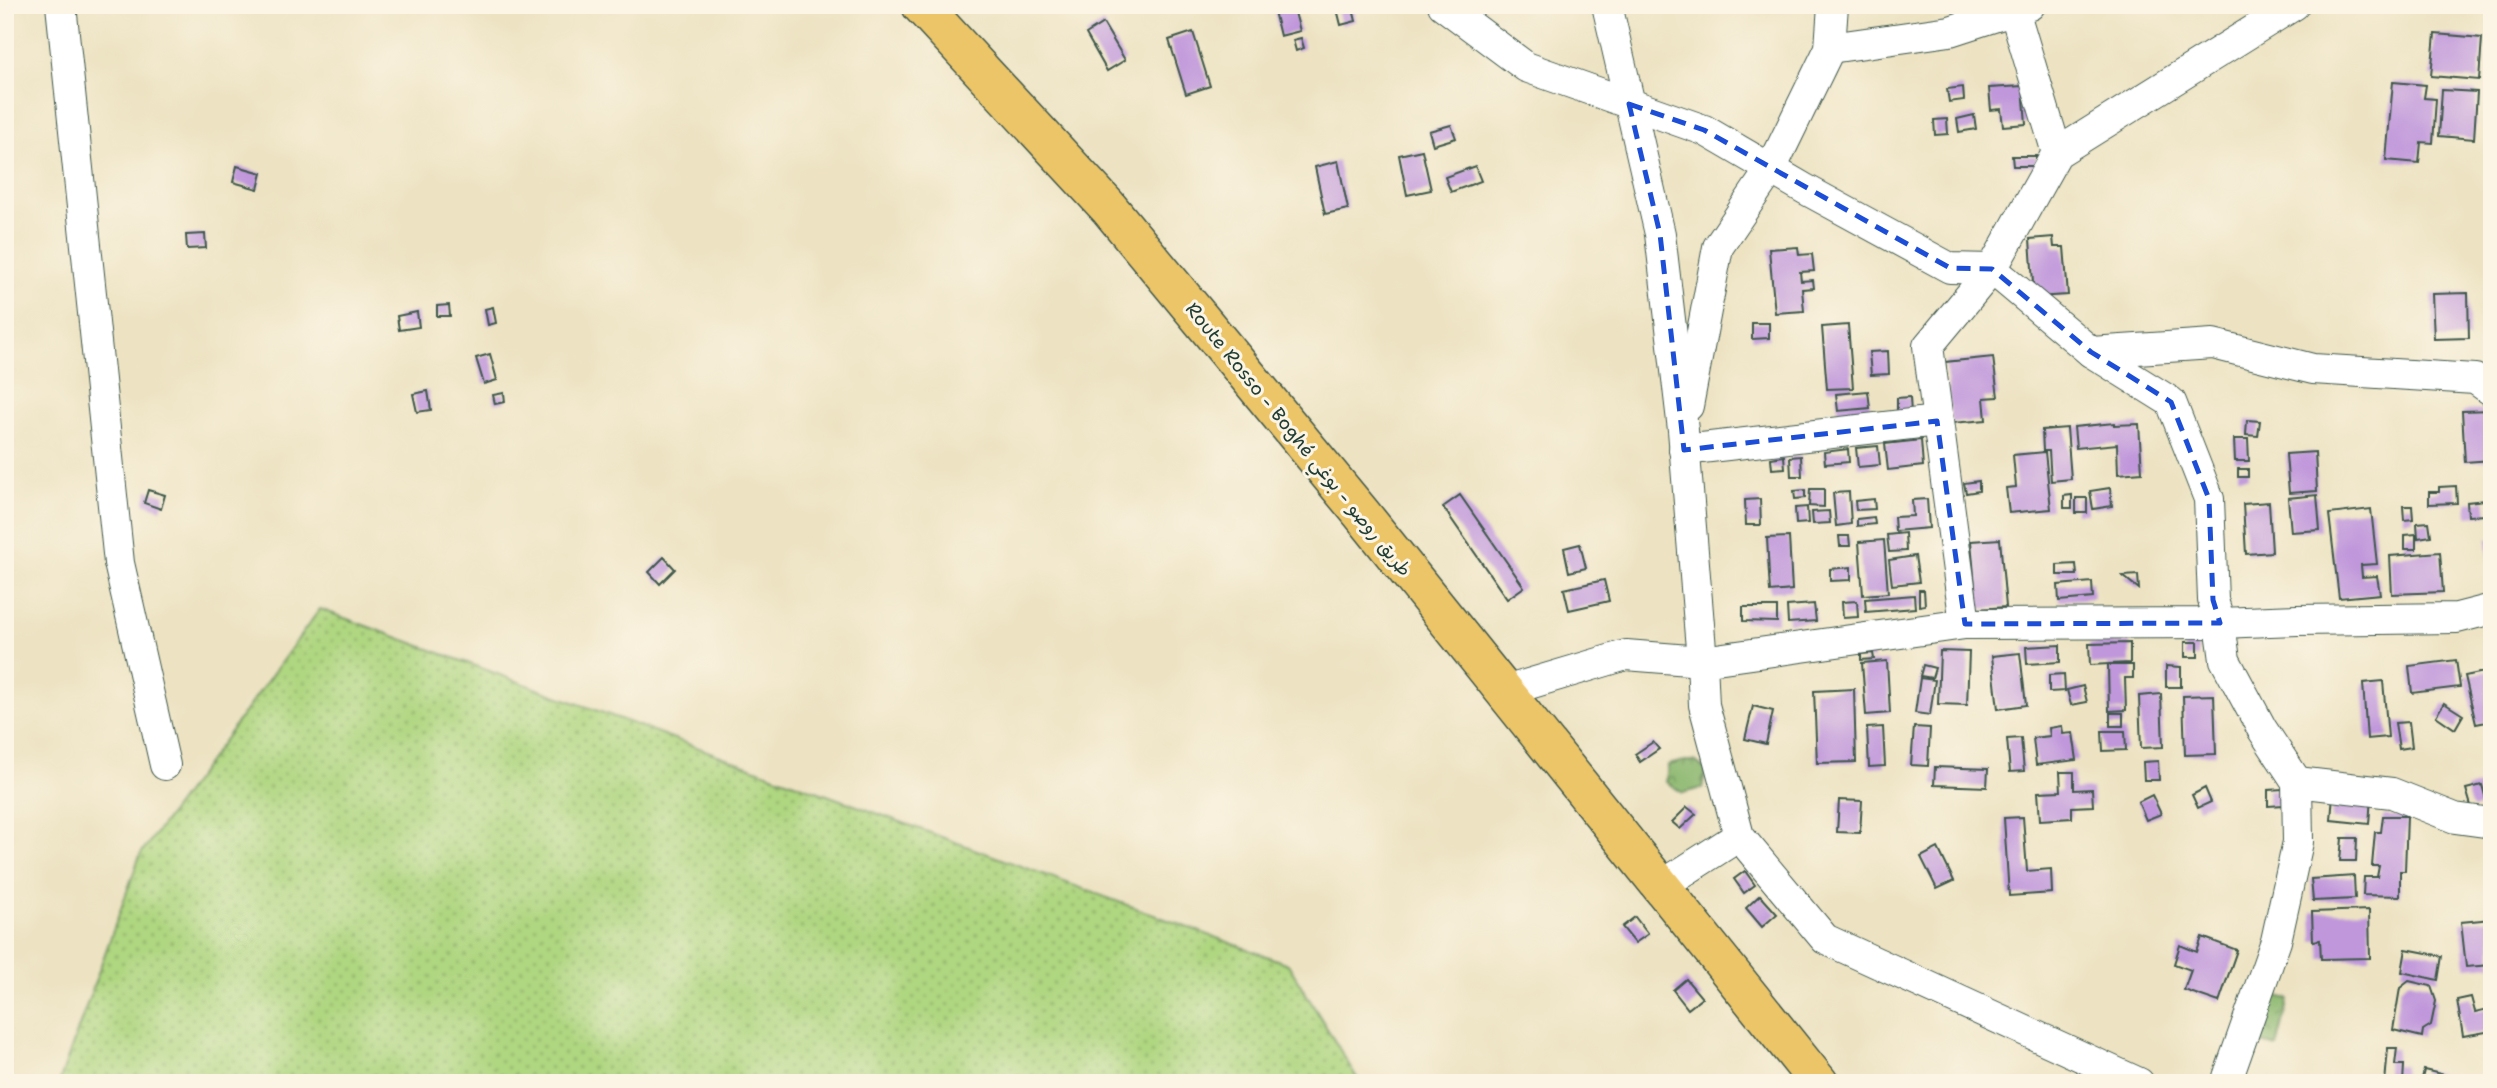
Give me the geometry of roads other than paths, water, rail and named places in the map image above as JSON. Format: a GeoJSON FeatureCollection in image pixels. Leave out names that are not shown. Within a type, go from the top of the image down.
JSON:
{"type":"FeatureCollection","features":[{"type":"Feature","properties":{"kind":"highway","name":"Route Rosso - Boghé طريق روصو - بوغي"},"geometry":{"type":"LineString","coordinates":[[921,5],[1108,207],[1505,691],[1819,1083]]}},
{"type":"Feature","properties":{"kind":"street"},"geometry":{"type":"LineString","coordinates":[[61,5],[119,563],[165,765]]}},
{"type":"Feature","properties":{"kind":"street"},"geometry":{"type":"LineString","coordinates":[[1443,5],[1526,67],[1704,130],[1950,268],[1992,269],[2091,352],[2171,402],[2209,499],[2213,600],[2220,623],[2225,660],[2262,729],[2297,782],[2298,842],[2276,942],[2226,1083]]}},
{"type":"Feature","properties":{"kind":"street"},"geometry":{"type":"LineString","coordinates":[[1607,5],[1660,234],[1684,440],[1704,705],[1739,836],[1825,939],[2139,1083]]}},
{"type":"Feature","properties":{"kind":"street"},"geometry":{"type":"LineString","coordinates":[[1684,440],[1718,247],[1772,169],[1830,48],[1833,5]]}},
{"type":"Feature","properties":{"kind":"street"},"geometry":{"type":"LineString","coordinates":[[1965,624],[1928,346],[1992,269],[2057,153],[2294,5]]}},
{"type":"Feature","properties":{"kind":"street"},"geometry":{"type":"LineString","coordinates":[[1830,48],[1950,31],[2022,8],[2057,153]]}},
{"type":"Feature","properties":{"kind":"street"},"geometry":{"type":"LineString","coordinates":[[2091,352],[2213,344],[2313,369],[2475,379],[2492,391]]}},
{"type":"Feature","properties":{"kind":"street"},"geometry":{"type":"LineString","coordinates":[[1684,440],[1937,421]]}},
{"type":"Feature","properties":{"kind":"street"},"geometry":{"type":"LineString","coordinates":[[1505,691],[1626,655],[1702,662],[1965,624],[2220,623],[2457,618],[2492,609]]}},
{"type":"Feature","properties":{"kind":"street"},"geometry":{"type":"LineString","coordinates":[[2297,782],[2392,793],[2455,818],[2492,823]]}},
{"type":"Feature","properties":{"kind":"street"},"geometry":{"type":"LineString","coordinates":[[1661,886],[1739,836]]}}]}
